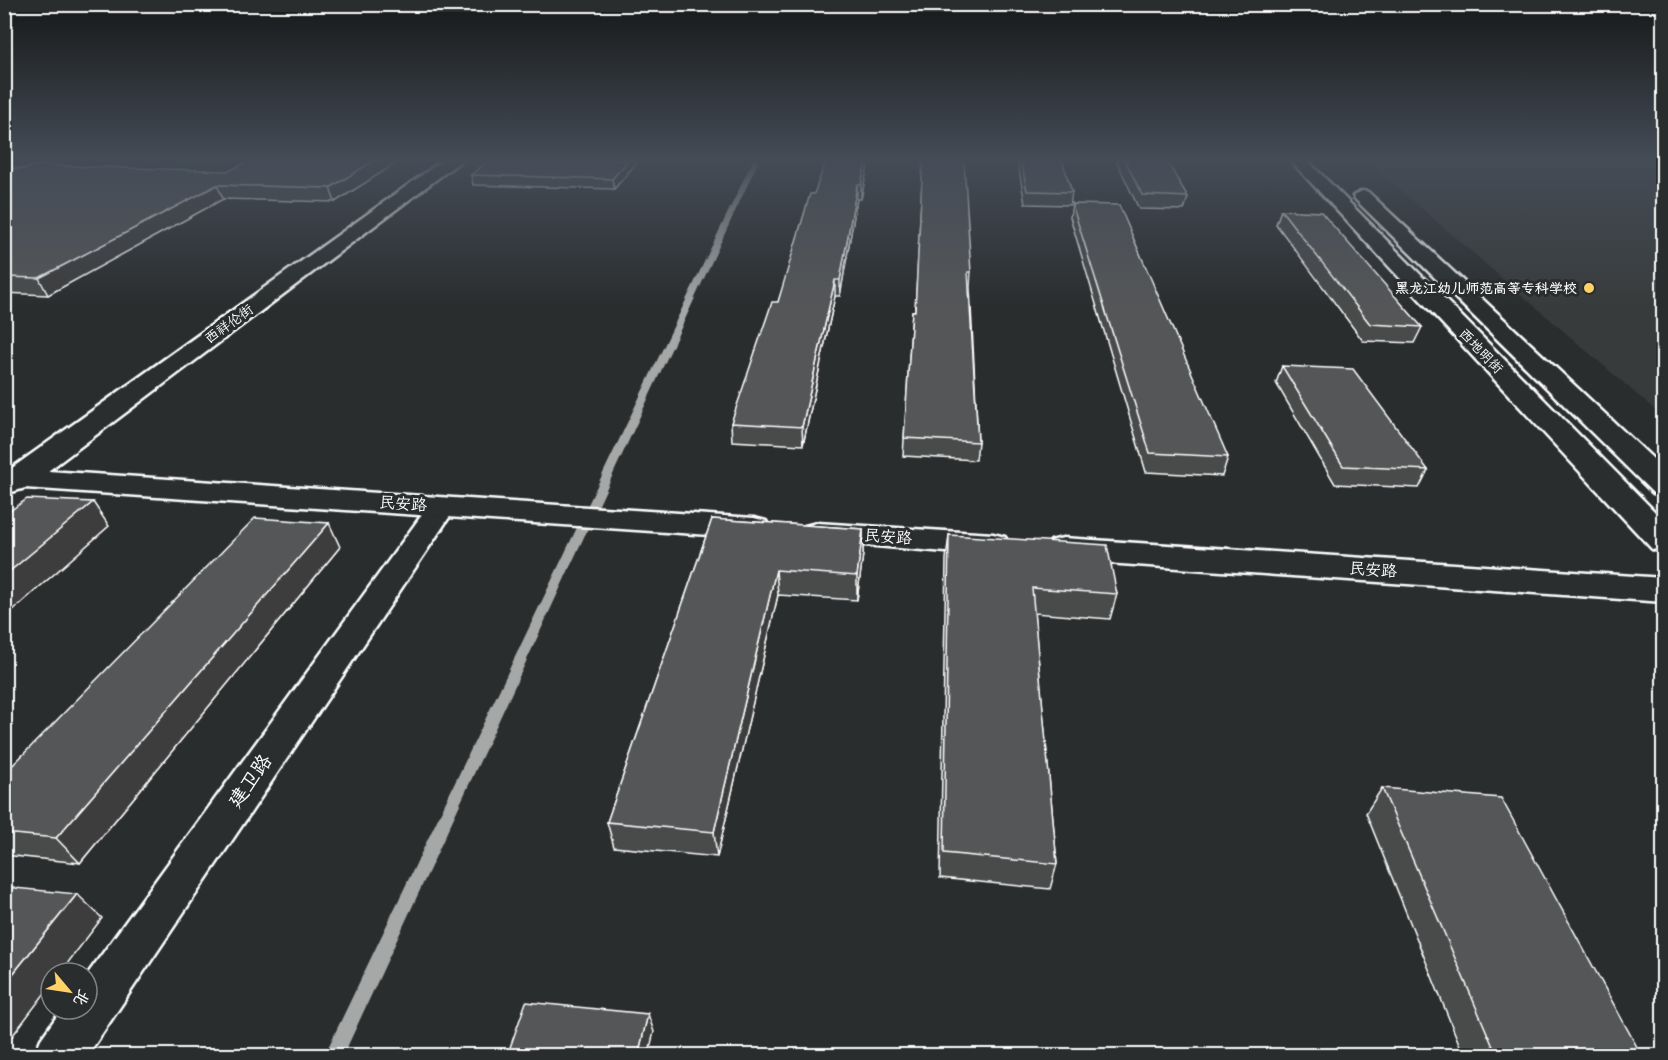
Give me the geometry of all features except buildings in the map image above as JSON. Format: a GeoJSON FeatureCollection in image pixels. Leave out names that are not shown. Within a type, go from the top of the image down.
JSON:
{"type":"FeatureCollection","features":[{"type":"Feature","properties":{"kind":"street","name":"西祥伦街"},"geometry":{"type":"LineString","coordinates":[[9,481],[385,209]]}},
{"type":"Feature","properties":{"kind":"street","name":"西地明街"},"geometry":{"type":"LineString","coordinates":[[1346,209],[1664,541]]}},
{"type":"Feature","properties":{"kind":"street","name":"西地明街"},"geometry":{"type":"LineString","coordinates":[[1376,209],[1664,486]]}},
{"type":"Feature","properties":{"kind":"street","name":"民安路"},"geometry":{"type":"LineString","coordinates":[[9,481],[442,507],[1664,590]]}},
{"type":"Feature","properties":{"kind":"street","name":"建卫路"},"geometry":{"type":"LineString","coordinates":[[58,1056],[442,507]]}},
{"type":"Feature","properties":{"kind":"shaded area","name":"黑龙江幼儿师范高等专科学校"},"geometry":{"type":"Polygon","coordinates":[[[1422,209],[1663,209],[1663,417],[1422,209]]]}},
{"type":"Feature","properties":{"kind":"waterway"},"geometry":{"type":"LineString","coordinates":[[333,1056],[733,209]]}},
{"type":"Feature","properties":{"kind":"place","name":"黑龙江幼儿师范高等专科学校"},"geometry":{"type":"Point","coordinates":[1589,288]}}]}
